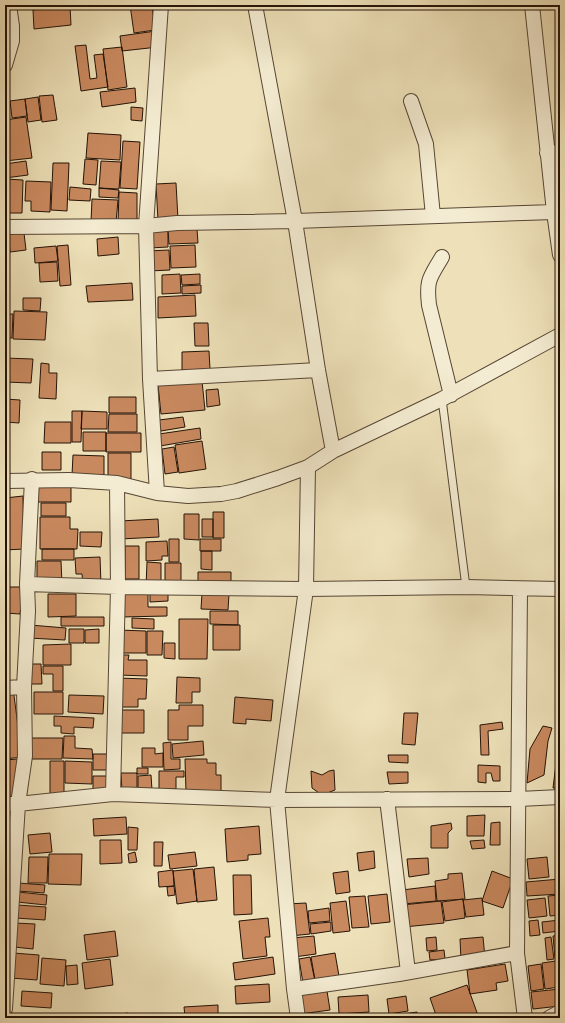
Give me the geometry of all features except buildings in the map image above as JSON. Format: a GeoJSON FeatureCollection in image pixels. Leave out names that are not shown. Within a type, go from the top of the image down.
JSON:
{"type":"FeatureCollection","features":[{"type":"Feature","properties":{"kind":"street"},"geometry":{"type":"LineString","coordinates":[[5,65],[12,41],[12,26],[9,5]]}},
{"type":"Feature","properties":{"kind":"street"},"geometry":{"type":"LineString","coordinates":[[157,493],[150,379],[146,226],[161,5]]}},
{"type":"Feature","properties":{"kind":"street"},"geometry":{"type":"LineString","coordinates":[[255,5],[295,221],[318,370],[333,451]]}},
{"type":"Feature","properties":{"kind":"street"},"geometry":{"type":"LineString","coordinates":[[532,5],[554,152],[554,212],[560,255]]}},
{"type":"Feature","properties":{"kind":"street"},"geometry":{"type":"LineString","coordinates":[[411,101],[426,144],[433,216]]}},
{"type":"Feature","properties":{"kind":"street"},"geometry":{"type":"LineString","coordinates":[[5,227],[146,226],[177,223],[295,221],[554,212]]}},
{"type":"Feature","properties":{"kind":"street"},"geometry":{"type":"LineString","coordinates":[[442,257],[429,279],[428,293],[446,397]]}},
{"type":"Feature","properties":{"kind":"street"},"geometry":{"type":"LineString","coordinates":[[5,481],[60,479],[117,483],[157,493],[188,496],[221,494],[237,491],[308,467],[333,451],[446,397],[560,335]]}},
{"type":"Feature","properties":{"kind":"street"},"geometry":{"type":"LineString","coordinates":[[150,379],[318,370]]}},
{"type":"Feature","properties":{"kind":"street"},"geometry":{"type":"LineString","coordinates":[[298,1018],[294,989],[277,800],[306,589],[308,467]]}},
{"type":"Feature","properties":{"kind":"street"},"geometry":{"type":"LineString","coordinates":[[5,1009],[12,804],[25,756],[24,687],[32,479]]}},
{"type":"Feature","properties":{"kind":"street"},"geometry":{"type":"LineString","coordinates":[[113,794],[118,587],[117,483]]}},
{"type":"Feature","properties":{"kind":"street"},"geometry":{"type":"LineString","coordinates":[[27,584],[118,587],[306,589],[466,587],[560,589]]}},
{"type":"Feature","properties":{"kind":"street"},"geometry":{"type":"LineString","coordinates":[[520,589],[517,953],[525,1018]]}},
{"type":"Feature","properties":{"kind":"street"},"geometry":{"type":"LineString","coordinates":[[5,688],[24,687]]}},
{"type":"Feature","properties":{"kind":"street"},"geometry":{"type":"LineString","coordinates":[[12,804],[113,794],[277,800],[519,799],[560,797]]}},
{"type":"Feature","properties":{"kind":"street"},"geometry":{"type":"LineString","coordinates":[[387,799],[408,972]]}},
{"type":"Feature","properties":{"kind":"street"},"geometry":{"type":"LineString","coordinates":[[294,989],[408,972],[517,953]]}},
{"type":"Feature","properties":{"kind":"street"},"geometry":{"type":"LineString","coordinates":[[549,1018],[560,1012]]}},
{"type":"Feature","properties":{"kind":"lane"},"geometry":{"type":"LineString","coordinates":[[446,397],[466,587]]}}]}
